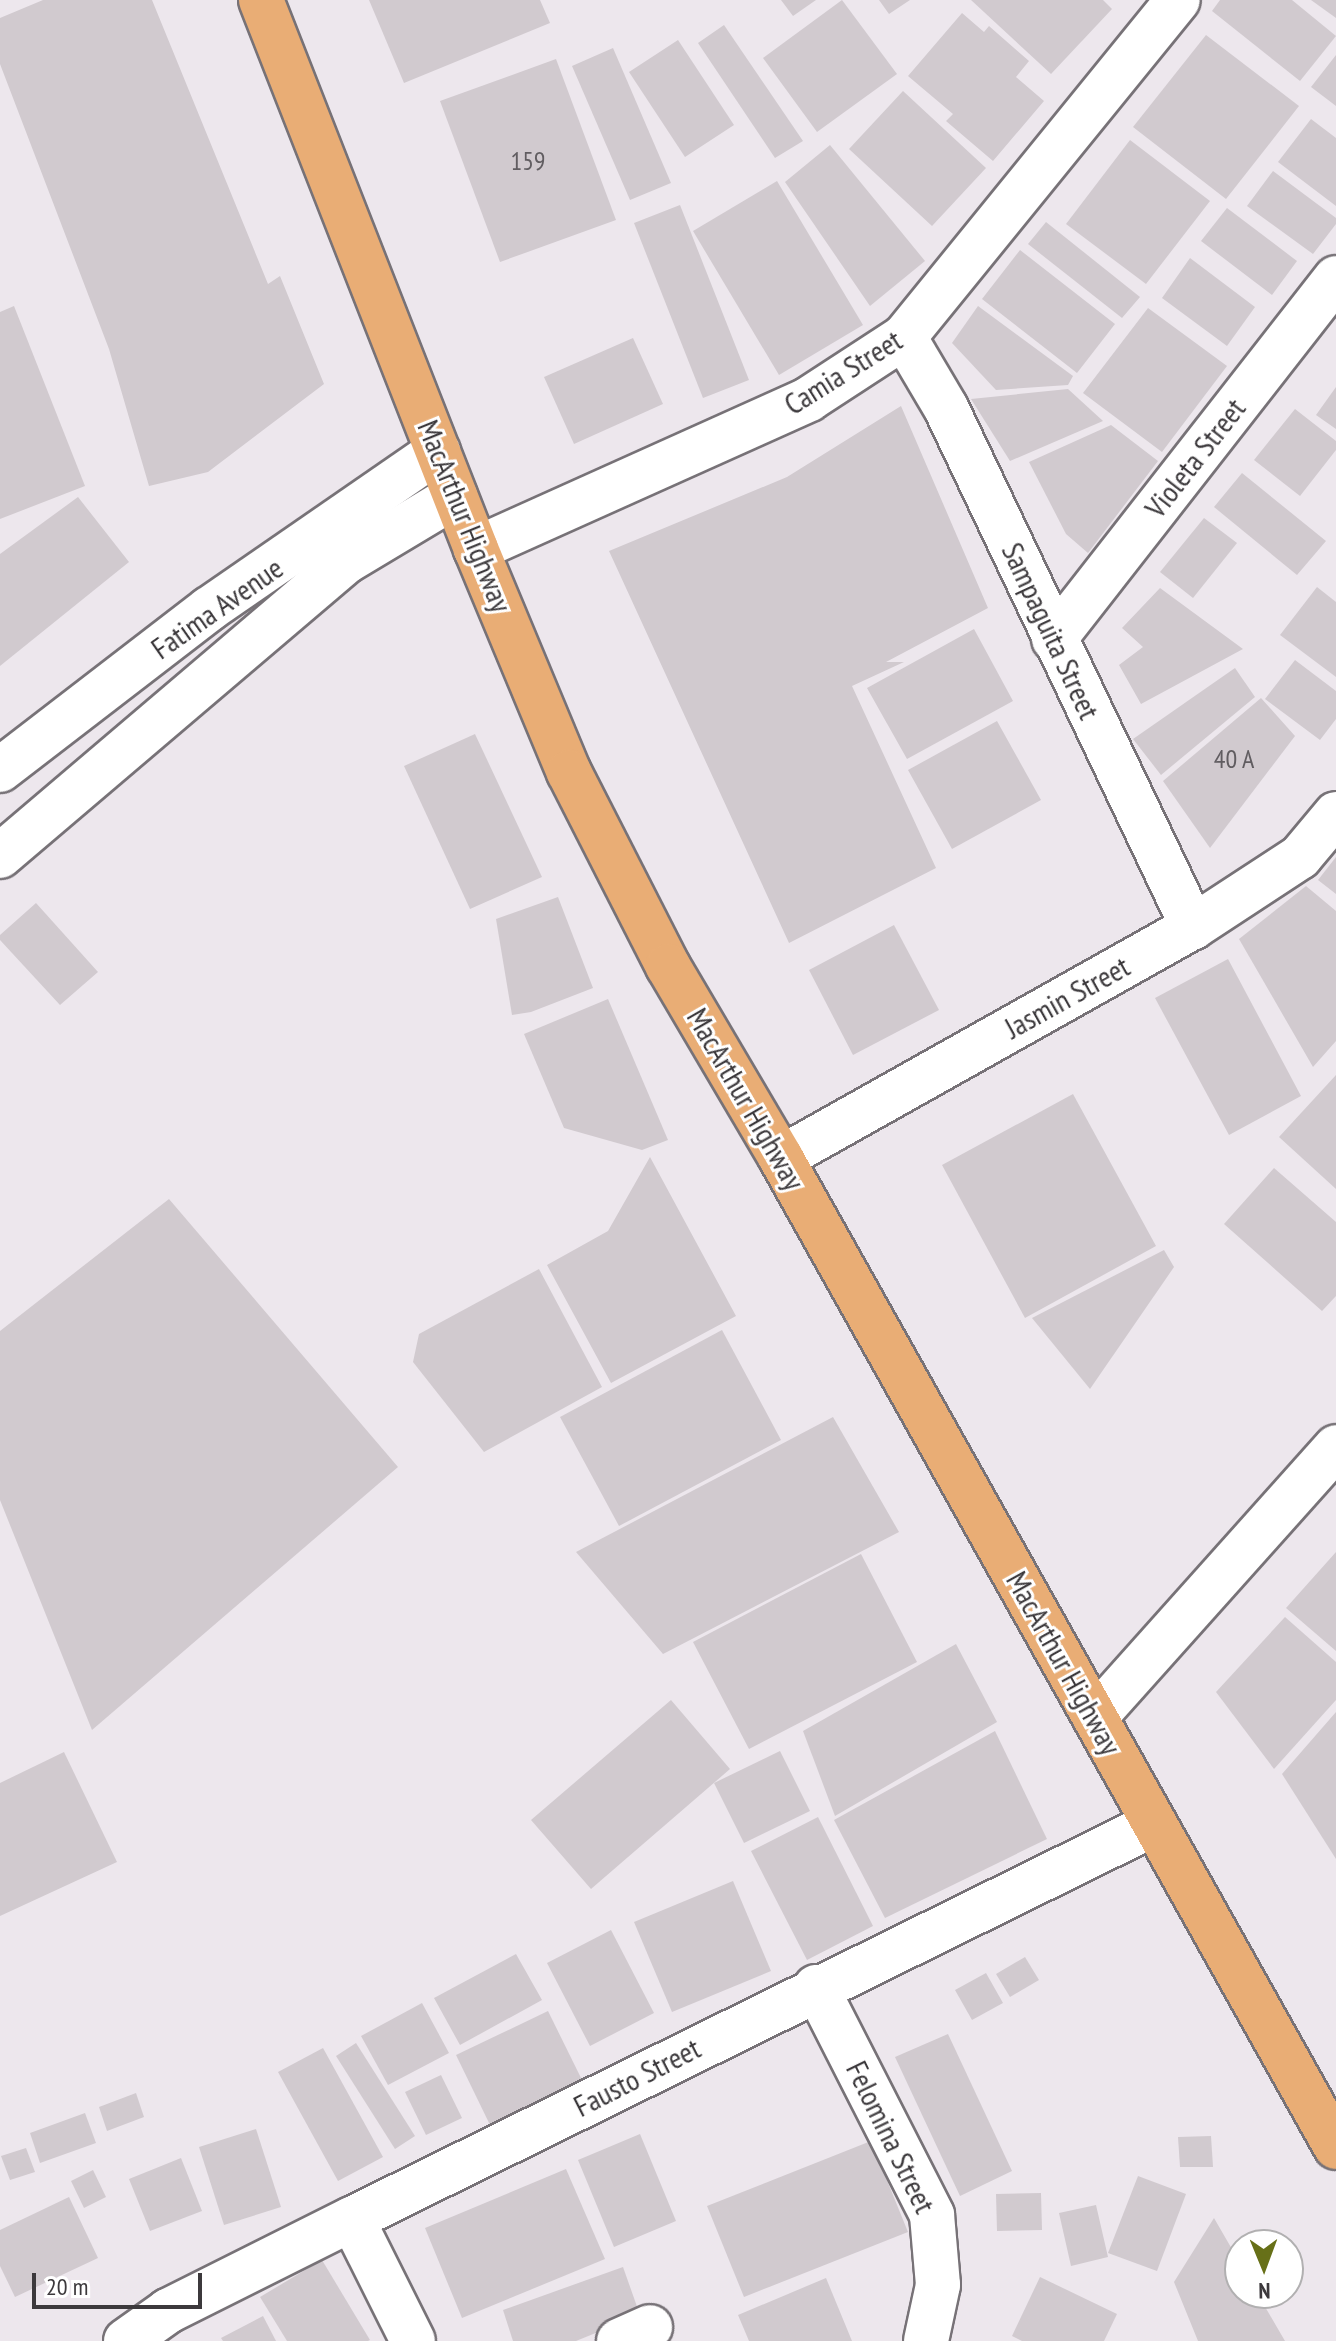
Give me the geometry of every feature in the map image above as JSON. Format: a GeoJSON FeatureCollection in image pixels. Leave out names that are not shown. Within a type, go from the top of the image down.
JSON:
{"type":"FeatureCollection","features":[{"type":"Feature","properties":{"kind":"highway","name":"MacArthur Highway"},"geometry":{"type":"LineString","coordinates":[[261,0],[476,549],[569,772],[668,966],[781,1158],[1336,2147]]}},
{"type":"Feature","properties":{"kind":"street","name":"Camia Street"},"geometry":{"type":"LineString","coordinates":[[476,549],[809,399],[904,337],[1178,0]]}},
{"type":"Feature","properties":{"kind":"street","name":"Violeta Street"},"geometry":{"type":"LineString","coordinates":[[1054,639],[1336,278]]}},
{"type":"Feature","properties":{"kind":"street","name":"Sampaguita Street"},"geometry":{"type":"LineString","coordinates":[[904,337],[946,408],[1193,927]]}},
{"type":"Feature","properties":{"kind":"street","name":"Fatima Avenue"},"geometry":{"type":"LineString","coordinates":[[0,770],[209,609],[438,451]]}},
{"type":"Feature","properties":{"kind":"street"},"geometry":{"type":"LineString","coordinates":[[0,856],[347,561],[455,496]]}},
{"type":"Feature","properties":{"kind":"street","name":"Jasmin Street"},"geometry":{"type":"LineString","coordinates":[[781,1158],[1193,927],[1300,857],[1336,814]]}},
{"type":"Feature","properties":{"kind":"street"},"geometry":{"type":"LineString","coordinates":[[1095,1717],[1336,1447]]}},
{"type":"Feature","properties":{"kind":"street","name":"Fausto Street"},"geometry":{"type":"LineString","coordinates":[[126,2341],[168,2311],[816,1987],[1154,1824]]}},
{"type":"Feature","properties":{"kind":"street","name":"Felomina Street"},"geometry":{"type":"LineString","coordinates":[[816,1987],[932,2215],[938,2285],[926,2341]]}},
{"type":"Feature","properties":{"kind":"street"},"geometry":{"type":"LineString","coordinates":[[352,2219],[413,2341]]}},
{"type":"Feature","properties":{"kind":"building"},"geometry":{"type":"Polygon","coordinates":[[[43,0],[152,0],[268,284],[280,276],[324,384],[208,472],[149,486],[109,349],[0,64],[0,18],[43,0]]]}},
{"type":"Feature","properties":{"kind":"building"},"geometry":{"type":"Polygon","coordinates":[[[369,0],[540,0],[550,23],[404,83],[369,0]]]}},
{"type":"Feature","properties":{"kind":"building"},"geometry":{"type":"Polygon","coordinates":[[[781,0],[816,0],[793,16],[781,0]]]}},
{"type":"Feature","properties":{"kind":"building"},"geometry":{"type":"Polygon","coordinates":[[[842,0],[897,74],[817,132],[763,58],[842,0]]]}},
{"type":"Feature","properties":{"kind":"building"},"geometry":{"type":"Polygon","coordinates":[[[879,0],[910,0],[889,14],[879,0]]]}},
{"type":"Feature","properties":{"kind":"building"},"geometry":{"type":"Polygon","coordinates":[[[971,0],[1103,0],[1112,9],[1051,74],[971,0]]]}},
{"type":"Feature","properties":{"kind":"building"},"geometry":{"type":"Polygon","coordinates":[[[1220,0],[1292,0],[1336,36],[1300,81],[1212,11],[1220,0]]]}},
{"type":"Feature","properties":{"kind":"building"},"geometry":{"type":"Polygon","coordinates":[[[1311,0],[1336,0],[1336,18],[1311,0]]]}},
{"type":"Feature","properties":{"kind":"building"},"geometry":{"type":"Polygon","coordinates":[[[962,13],[984,32],[989,26],[1029,61],[1016,77],[1044,101],[993,161],[946,121],[953,114],[908,76],[962,13]]]}},
{"type":"Feature","properties":{"kind":"building"},"geometry":{"type":"Polygon","coordinates":[[[724,25],[803,141],[775,158],[698,43],[724,25]]]}},
{"type":"Feature","properties":{"kind":"building"},"geometry":{"type":"Polygon","coordinates":[[[1206,35],[1299,106],[1226,199],[1133,127],[1206,35]]]}},
{"type":"Feature","properties":{"kind":"building"},"geometry":{"type":"Polygon","coordinates":[[[678,40],[734,125],[685,157],[629,72],[678,40]]]}},
{"type":"Feature","properties":{"kind":"building"},"geometry":{"type":"Polygon","coordinates":[[[613,48],[671,183],[630,200],[572,66],[613,48]]]}},
{"type":"Feature","properties":{"kind":"building"},"geometry":{"type":"Polygon","coordinates":[[[1336,55],[1336,106],[1311,87],[1336,55]]]}},
{"type":"Feature","properties":{"kind":"building"},"geometry":{"type":"Polygon","coordinates":[[[556,59],[616,220],[500,262],[440,101],[556,59]]]}},
{"type":"Feature","properties":{"kind":"building"},"geometry":{"type":"Polygon","coordinates":[[[903,91],[986,168],[932,226],[849,149],[903,91]]]}},
{"type":"Feature","properties":{"kind":"building"},"geometry":{"type":"Polygon","coordinates":[[[1311,119],[1336,138],[1336,206],[1278,162],[1311,119]]]}},
{"type":"Feature","properties":{"kind":"building"},"geometry":{"type":"Polygon","coordinates":[[[1130,140],[1210,201],[1146,284],[1066,224],[1130,140]]]}},
{"type":"Feature","properties":{"kind":"building"},"geometry":{"type":"Polygon","coordinates":[[[830,145],[925,261],[870,306],[785,182],[830,145]]]}},
{"type":"Feature","properties":{"kind":"building"},"geometry":{"type":"Polygon","coordinates":[[[1273,171],[1336,218],[1336,224],[1313,254],[1247,206],[1273,171]]]}},
{"type":"Feature","properties":{"kind":"building"},"geometry":{"type":"Polygon","coordinates":[[[777,181],[863,325],[779,375],[693,231],[777,181]]]}},
{"type":"Feature","properties":{"kind":"building"},"geometry":{"type":"Polygon","coordinates":[[[680,205],[749,380],[703,398],[634,223],[680,205]]]}},
{"type":"Feature","properties":{"kind":"building"},"geometry":{"type":"Polygon","coordinates":[[[1227,208],[1297,261],[1272,295],[1201,241],[1227,208]]]}},
{"type":"Feature","properties":{"kind":"building"},"geometry":{"type":"Polygon","coordinates":[[[1046,222],[1140,297],[1122,318],[1028,244],[1046,222]]]}},
{"type":"Feature","properties":{"kind":"building"},"geometry":{"type":"Polygon","coordinates":[[[1020,250],[1115,324],[1077,373],[982,299],[1020,250]]]}},
{"type":"Feature","properties":{"kind":"building"},"geometry":{"type":"Polygon","coordinates":[[[1190,258],[1255,307],[1227,346],[1162,298],[1190,258]]]}},
{"type":"Feature","properties":{"kind":"building"},"geometry":{"type":"Polygon","coordinates":[[[14,306],[85,486],[0,519],[0,312],[14,306]]]}},
{"type":"Feature","properties":{"kind":"building"},"geometry":{"type":"Polygon","coordinates":[[[978,306],[1073,376],[1068,385],[996,390],[952,343],[978,306]]]}},
{"type":"Feature","properties":{"kind":"building"},"geometry":{"type":"Polygon","coordinates":[[[1148,308],[1227,366],[1162,452],[1083,393],[1148,308]]]}},
{"type":"Feature","properties":{"kind":"building"},"geometry":{"type":"Polygon","coordinates":[[[633,338],[663,404],[574,444],[544,377],[633,338]]]}},
{"type":"Feature","properties":{"kind":"building"},"geometry":{"type":"Polygon","coordinates":[[[1336,387],[1336,429],[1316,415],[1336,387]]]}},
{"type":"Feature","properties":{"kind":"building"},"geometry":{"type":"Polygon","coordinates":[[[1068,389],[1103,421],[1010,461],[971,399],[1068,389]]]}},
{"type":"Feature","properties":{"kind":"building"},"geometry":{"type":"Polygon","coordinates":[[[901,406],[988,608],[886,662],[904,662],[852,686],[936,868],[789,943],[609,551],[787,477],[901,406]]]}},
{"type":"Feature","properties":{"kind":"building"},"geometry":{"type":"Polygon","coordinates":[[[1295,409],[1336,441],[1336,450],[1300,496],[1254,460],[1295,409]]]}},
{"type":"Feature","properties":{"kind":"building"},"geometry":{"type":"Polygon","coordinates":[[[1111,425],[1158,461],[1088,553],[1066,534],[1029,462],[1111,425]]]}},
{"type":"Feature","properties":{"kind":"building"},"geometry":{"type":"Polygon","coordinates":[[[1242,473],[1326,541],[1297,575],[1214,507],[1242,473]]]}},
{"type":"Feature","properties":{"kind":"building"},"geometry":{"type":"Polygon","coordinates":[[[78,497],[129,562],[0,666],[0,554],[78,497]]]}},
{"type":"Feature","properties":{"kind":"building"},"geometry":{"type":"Polygon","coordinates":[[[1204,518],[1237,543],[1193,598],[1160,572],[1204,518]]]}},
{"type":"Feature","properties":{"kind":"building"},"geometry":{"type":"Polygon","coordinates":[[[1317,587],[1336,602],[1336,677],[1280,635],[1317,587]]]}},
{"type":"Feature","properties":{"kind":"building"},"geometry":{"type":"Polygon","coordinates":[[[1160,588],[1243,649],[1141,704],[1119,665],[1143,647],[1122,628],[1160,588]]]}},
{"type":"Feature","properties":{"kind":"building"},"geometry":{"type":"Polygon","coordinates":[[[974,629],[1013,701],[907,759],[867,688],[974,629]]]}},
{"type":"Feature","properties":{"kind":"building"},"geometry":{"type":"Polygon","coordinates":[[[1295,660],[1336,691],[1336,719],[1320,740],[1265,699],[1295,660]]]}},
{"type":"Feature","properties":{"kind":"building"},"geometry":{"type":"Polygon","coordinates":[[[1235,668],[1255,697],[1161,775],[1133,739],[1235,668]]]}},
{"type":"Feature","properties":{"kind":"building"},"geometry":{"type":"Polygon","coordinates":[[[1261,698],[1295,736],[1210,848],[1163,781],[1261,698]]]}},
{"type":"Feature","properties":{"kind":"building"},"geometry":{"type":"Polygon","coordinates":[[[997,721],[1041,800],[952,849],[908,770],[997,721]]]}},
{"type":"Feature","properties":{"kind":"building"},"geometry":{"type":"Polygon","coordinates":[[[475,734],[542,877],[470,909],[404,766],[475,734]]]}},
{"type":"Feature","properties":{"kind":"building"},"geometry":{"type":"Polygon","coordinates":[[[1336,857],[1336,894],[1318,880],[1336,857]]]}},
{"type":"Feature","properties":{"kind":"building"},"geometry":{"type":"Polygon","coordinates":[[[1306,886],[1336,911],[1336,1041],[1313,1067],[1239,939],[1306,886]]]}},
{"type":"Feature","properties":{"kind":"building"},"geometry":{"type":"Polygon","coordinates":[[[558,897],[593,988],[531,1012],[512,1015],[496,919],[558,897]]]}},
{"type":"Feature","properties":{"kind":"building"},"geometry":{"type":"Polygon","coordinates":[[[36,903],[98,972],[60,1005],[0,940],[0,935],[36,903]]]}},
{"type":"Feature","properties":{"kind":"building"},"geometry":{"type":"Polygon","coordinates":[[[894,925],[939,1010],[853,1055],[809,970],[894,925]]]}},
{"type":"Feature","properties":{"kind":"building"},"geometry":{"type":"Polygon","coordinates":[[[1228,959],[1301,1096],[1229,1135],[1155,998],[1228,959]]]}},
{"type":"Feature","properties":{"kind":"building"},"geometry":{"type":"Polygon","coordinates":[[[608,999],[668,1140],[642,1150],[564,1128],[524,1034],[608,999]]]}},
{"type":"Feature","properties":{"kind":"building"},"geometry":{"type":"Polygon","coordinates":[[[1336,1075],[1336,1189],[1279,1137],[1336,1075]]]}},
{"type":"Feature","properties":{"kind":"building"},"geometry":{"type":"Polygon","coordinates":[[[1073,1094],[1156,1246],[1025,1318],[942,1165],[1073,1094]]]}},
{"type":"Feature","properties":{"kind":"building"},"geometry":{"type":"Polygon","coordinates":[[[650,1157],[736,1316],[611,1383],[547,1265],[608,1231],[650,1157]]]}},
{"type":"Feature","properties":{"kind":"building"},"geometry":{"type":"Polygon","coordinates":[[[1274,1168],[1336,1222],[1336,1296],[1322,1311],[1224,1224],[1274,1168]]]}},
{"type":"Feature","properties":{"kind":"building"},"geometry":{"type":"Polygon","coordinates":[[[169,1199],[398,1467],[92,1730],[0,1500],[0,1331],[169,1199]]]}},
{"type":"Feature","properties":{"kind":"building"},"geometry":{"type":"Polygon","coordinates":[[[1164,1250],[1174,1267],[1090,1389],[1032,1318],[1164,1250]]]}},
{"type":"Feature","properties":{"kind":"building"},"geometry":{"type":"Polygon","coordinates":[[[539,1269],[602,1387],[484,1452],[413,1362],[419,1334],[539,1269]]]}},
{"type":"Feature","properties":{"kind":"building"},"geometry":{"type":"Polygon","coordinates":[[[722,1330],[781,1440],[619,1526],[560,1417],[722,1330]]]}},
{"type":"Feature","properties":{"kind":"building"},"geometry":{"type":"Polygon","coordinates":[[[833,1417],[899,1532],[663,1654],[576,1552],[833,1417]]]}},
{"type":"Feature","properties":{"kind":"building"},"geometry":{"type":"Polygon","coordinates":[[[1336,1552],[1336,1651],[1286,1608],[1336,1552]]]}},
{"type":"Feature","properties":{"kind":"building"},"geometry":{"type":"Polygon","coordinates":[[[861,1554],[917,1662],[749,1749],[693,1642],[861,1554]]]}},
{"type":"Feature","properties":{"kind":"building"},"geometry":{"type":"Polygon","coordinates":[[[1285,1617],[1336,1662],[1336,1700],[1274,1769],[1216,1692],[1285,1617]]]}},
{"type":"Feature","properties":{"kind":"building"},"geometry":{"type":"Polygon","coordinates":[[[956,1644],[997,1722],[835,1816],[803,1731],[956,1644]]]}},
{"type":"Feature","properties":{"kind":"building"},"geometry":{"type":"Polygon","coordinates":[[[671,1700],[730,1769],[591,1889],[531,1820],[671,1700]]]}},
{"type":"Feature","properties":{"kind":"building"},"geometry":{"type":"Polygon","coordinates":[[[1336,1712],[1336,1859],[1282,1774],[1336,1712]]]}},
{"type":"Feature","properties":{"kind":"building"},"geometry":{"type":"Polygon","coordinates":[[[995,1731],[1047,1839],[885,1918],[834,1820],[995,1731]]]}},
{"type":"Feature","properties":{"kind":"building"},"geometry":{"type":"Polygon","coordinates":[[[780,1751],[810,1811],[744,1843],[714,1783],[780,1751]]]}},
{"type":"Feature","properties":{"kind":"building"},"geometry":{"type":"Polygon","coordinates":[[[64,1752],[117,1862],[0,1916],[0,1783],[64,1752]]]}},
{"type":"Feature","properties":{"kind":"building"},"geometry":{"type":"Polygon","coordinates":[[[818,1817],[873,1926],[807,1960],[751,1851],[818,1817]]]}},
{"type":"Feature","properties":{"kind":"building"},"geometry":{"type":"Polygon","coordinates":[[[733,1881],[771,1971],[672,2012],[634,1922],[733,1881]]]}},
{"type":"Feature","properties":{"kind":"building"},"geometry":{"type":"Polygon","coordinates":[[[611,1930],[654,2013],[590,2046],[547,1963],[611,1930]]]}},
{"type":"Feature","properties":{"kind":"building"},"geometry":{"type":"Polygon","coordinates":[[[516,1954],[542,2000],[460,2045],[434,1998],[516,1954]]]}},
{"type":"Feature","properties":{"kind":"building"},"geometry":{"type":"Polygon","coordinates":[[[1025,1957],[1039,1980],[1010,1997],[996,1974],[1025,1957]]]}},
{"type":"Feature","properties":{"kind":"building"},"geometry":{"type":"Polygon","coordinates":[[[986,1973],[1003,2003],[972,2020],[955,1990],[986,1973]]]}},
{"type":"Feature","properties":{"kind":"building"},"geometry":{"type":"Polygon","coordinates":[[[422,2003],[449,2053],[388,2085],[361,2036],[422,2003]]]}},
{"type":"Feature","properties":{"kind":"building"},"geometry":{"type":"Polygon","coordinates":[[[548,2011],[583,2082],[491,2127],[456,2055],[548,2011]]]}},
{"type":"Feature","properties":{"kind":"building"},"geometry":{"type":"Polygon","coordinates":[[[948,2034],[1012,2171],[960,2196],[895,2057],[948,2034]]]}},
{"type":"Feature","properties":{"kind":"building"},"geometry":{"type":"Polygon","coordinates":[[[356,2043],[415,2136],[395,2149],[336,2056],[356,2043]]]}},
{"type":"Feature","properties":{"kind":"building"},"geometry":{"type":"Polygon","coordinates":[[[323,2048],[383,2157],[338,2181],[278,2072],[323,2048]]]}},
{"type":"Feature","properties":{"kind":"building"},"geometry":{"type":"Polygon","coordinates":[[[441,2075],[462,2118],[426,2135],[405,2092],[441,2075]]]}},
{"type":"Feature","properties":{"kind":"building"},"geometry":{"type":"Polygon","coordinates":[[[136,2093],[144,2117],[107,2131],[99,2107],[136,2093]]]}},
{"type":"Feature","properties":{"kind":"building"},"geometry":{"type":"Polygon","coordinates":[[[85,2113],[96,2143],[40,2163],[30,2133],[85,2113]]]}},
{"type":"Feature","properties":{"kind":"building"},"geometry":{"type":"Polygon","coordinates":[[[256,2129],[281,2207],[224,2225],[199,2147],[256,2129]]]}},
{"type":"Feature","properties":{"kind":"building"},"geometry":{"type":"Polygon","coordinates":[[[640,2134],[676,2221],[614,2247],[578,2160],[640,2134]]]}},
{"type":"Feature","properties":{"kind":"building"},"geometry":{"type":"Polygon","coordinates":[[[1211,2136],[1213,2167],[1180,2167],[1178,2137],[1211,2136]]]}},
{"type":"Feature","properties":{"kind":"building"},"geometry":{"type":"Polygon","coordinates":[[[871,2141],[908,2232],[744,2297],[707,2206],[871,2141]]]}},
{"type":"Feature","properties":{"kind":"building"},"geometry":{"type":"Polygon","coordinates":[[[26,2148],[35,2172],[10,2180],[1,2156],[26,2148]]]}},
{"type":"Feature","properties":{"kind":"building"},"geometry":{"type":"Polygon","coordinates":[[[181,2158],[202,2211],[150,2231],[129,2179],[181,2158]]]}},
{"type":"Feature","properties":{"kind":"building"},"geometry":{"type":"Polygon","coordinates":[[[566,2169],[605,2259],[462,2318],[425,2228],[566,2169]]]}},
{"type":"Feature","properties":{"kind":"building"},"geometry":{"type":"Polygon","coordinates":[[[93,2170],[106,2197],[84,2208],[71,2181],[93,2170]]]}},
{"type":"Feature","properties":{"kind":"building"},"geometry":{"type":"Polygon","coordinates":[[[1138,2176],[1186,2194],[1157,2271],[1108,2253],[1138,2176]]]}},
{"type":"Feature","properties":{"kind":"building"},"geometry":{"type":"Polygon","coordinates":[[[1041,2193],[1042,2230],[997,2231],[996,2194],[1041,2193]]]}},
{"type":"Feature","properties":{"kind":"building"},"geometry":{"type":"Polygon","coordinates":[[[69,2197],[98,2258],[15,2297],[0,2266],[0,2230],[69,2197]]]}},
{"type":"Feature","properties":{"kind":"building"},"geometry":{"type":"Polygon","coordinates":[[[1096,2205],[1108,2257],[1071,2266],[1059,2213],[1096,2205]]]}},
{"type":"Feature","properties":{"kind":"building"},"geometry":{"type":"Polygon","coordinates":[[[1214,2218],[1224,2235],[1224,2309],[1266,2309],[1285,2341],[1198,2341],[1174,2282],[1214,2218]]]}},
{"type":"Feature","properties":{"kind":"building"},"geometry":{"type":"Polygon","coordinates":[[[322,2260],[370,2340],[287,2341],[260,2297],[322,2260]]]}},
{"type":"Feature","properties":{"kind":"building"},"geometry":{"type":"Polygon","coordinates":[[[623,2267],[640,2315],[576,2341],[513,2341],[503,2310],[623,2267]]]}},
{"type":"Feature","properties":{"kind":"building"},"geometry":{"type":"Polygon","coordinates":[[[1040,2277],[1117,2314],[1104,2341],[1022,2341],[1012,2336],[1040,2277]]]}},
{"type":"Feature","properties":{"kind":"building"},"geometry":{"type":"Polygon","coordinates":[[[826,2278],[852,2341],[749,2341],[738,2315],[826,2278]]]}},
{"type":"Feature","properties":{"kind":"building"},"geometry":{"type":"Polygon","coordinates":[[[263,2316],[276,2341],[223,2341],[221,2338],[263,2316]]]}}]}
